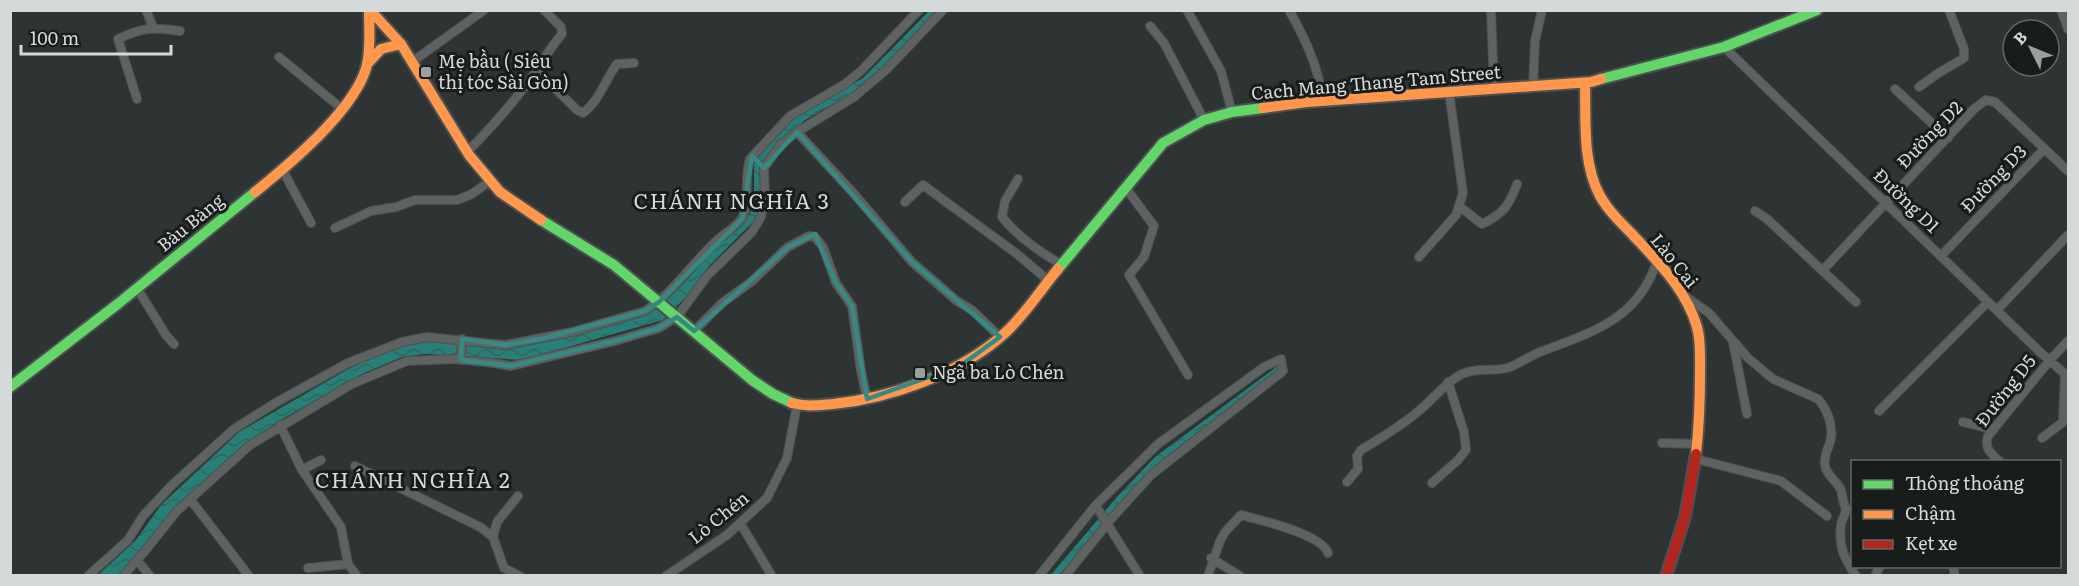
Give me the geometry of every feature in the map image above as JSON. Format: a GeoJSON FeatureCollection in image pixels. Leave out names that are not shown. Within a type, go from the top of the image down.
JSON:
{"type":"FeatureCollection","features":[{"type":"Feature","properties":{"kind":"main road"},"geometry":{"type":"LineString","coordinates":[[370,10],[401,44],[467,152],[490,181],[512,201],[614,265],[659,303]]}},
{"type":"Feature","properties":{"kind":"main road"},"geometry":{"type":"LineString","coordinates":[[369,62],[370,10]]}},
{"type":"Feature","properties":{"kind":"main road","name":"Cach Mang Thang Tam Street"},"geometry":{"type":"LineString","coordinates":[[659,303],[774,396],[797,405],[867,399],[908,387],[960,366],[1000,337],[1163,143],[1204,120],[1271,105],[1584,83],[1659,66],[1724,47],[1817,10]]}},
{"type":"Feature","properties":{"kind":"main road"},"geometry":{"type":"LineString","coordinates":[[369,62],[381,49],[401,44]]}},
{"type":"Feature","properties":{"kind":"main road","name":"Bàu Bàng"},"geometry":{"type":"LineString","coordinates":[[10,387],[137,288],[282,169],[328,126],[361,81],[369,62]]}},
{"type":"Feature","properties":{"kind":"main road","name":"Lào Cai"},"geometry":{"type":"LineString","coordinates":[[1584,83],[1588,151],[1592,176],[1605,206],[1658,261],[1683,294],[1698,331],[1700,350],[1697,444],[1690,497],[1685,521],[1665,576]]}},
{"type":"Feature","properties":{"kind":"street"},"geometry":{"type":"LineString","coordinates":[[146,10],[153,27]]}},
{"type":"Feature","properties":{"kind":"street"},"geometry":{"type":"LineString","coordinates":[[412,62],[484,10]]}},
{"type":"Feature","properties":{"kind":"street"},"geometry":{"type":"LineString","coordinates":[[467,152],[491,129],[562,34],[561,27],[544,10]]}},
{"type":"Feature","properties":{"kind":"street"},"geometry":{"type":"LineString","coordinates":[[88,576],[128,540],[143,516],[172,485],[234,429],[277,402],[348,363],[402,342],[427,337],[505,345],[545,338],[645,311],[659,303],[713,244],[742,219],[745,210],[747,167],[752,156],[790,116],[845,84],[862,70],[919,10]]}},
{"type":"Feature","properties":{"kind":"street"},"geometry":{"type":"LineString","coordinates":[[123,576],[177,511],[250,445],[352,384],[407,362],[430,359],[462,360],[510,366],[659,328],[675,316],[707,276],[752,232],[761,217],[765,196],[764,168],[780,145],[854,97],[886,70],[943,10]]}},
{"type":"Feature","properties":{"kind":"street"},"geometry":{"type":"LineString","coordinates":[[1187,10],[1221,71],[1232,112]]}},
{"type":"Feature","properties":{"kind":"street"},"geometry":{"type":"LineString","coordinates":[[1288,10],[1306,42],[1316,67],[1324,101]]}},
{"type":"Feature","properties":{"kind":"street"},"geometry":{"type":"LineString","coordinates":[[1491,10],[1494,89]]}},
{"type":"Feature","properties":{"kind":"street"},"geometry":{"type":"LineString","coordinates":[[1533,87],[1535,41],[1542,10]]}},
{"type":"Feature","properties":{"kind":"street"},"geometry":{"type":"LineString","coordinates":[[1919,87],[1964,58],[1964,49],[1949,10]]}},
{"type":"Feature","properties":{"kind":"street"},"geometry":{"type":"LineString","coordinates":[[2061,10],[2068,29]]}},
{"type":"Feature","properties":{"kind":"street"},"geometry":{"type":"LineString","coordinates":[[1150,26],[1164,43],[1204,120]]}},
{"type":"Feature","properties":{"kind":"street"},"geometry":{"type":"LineString","coordinates":[[137,99],[118,39],[153,27],[180,31]]}},
{"type":"Feature","properties":{"kind":"street","name":"Đường D1"},"geometry":{"type":"LineString","coordinates":[[1724,47],[1988,302],[2067,374]]}},
{"type":"Feature","properties":{"kind":"street"},"geometry":{"type":"LineString","coordinates":[[279,57],[341,108]]}},
{"type":"Feature","properties":{"kind":"street"},"geometry":{"type":"LineString","coordinates":[[536,70],[577,110],[583,113],[599,97],[617,64],[634,63]]}},
{"type":"Feature","properties":{"kind":"street"},"geometry":{"type":"LineString","coordinates":[[1895,89],[1948,138]]}},
{"type":"Feature","properties":{"kind":"street"},"geometry":{"type":"LineString","coordinates":[[1419,257],[1456,215],[1463,193],[1449,92]]}},
{"type":"Feature","properties":{"kind":"street","name":"Đường D2"},"geometry":{"type":"LineString","coordinates":[[1823,270],[1986,100],[1995,102],[2044,149]]}},
{"type":"Feature","properties":{"kind":"street"},"geometry":{"type":"LineString","coordinates":[[797,132],[912,262],[957,301],[972,310],[1000,337]]}},
{"type":"Feature","properties":{"kind":"street"},"geometry":{"type":"LineString","coordinates":[[2044,149],[2068,171]]}},
{"type":"Feature","properties":{"kind":"street","name":"Đường D3"},"geometry":{"type":"LineString","coordinates":[[1941,256],[2044,149]]}},
{"type":"Feature","properties":{"kind":"street"},"geometry":{"type":"LineString","coordinates":[[752,156],[764,168]]}},
{"type":"Feature","properties":{"kind":"street"},"geometry":{"type":"LineString","coordinates":[[282,169],[311,223]]}},
{"type":"Feature","properties":{"kind":"street"},"geometry":{"type":"LineString","coordinates":[[1018,179],[1005,201],[1002,217],[1016,233],[1036,249],[1062,265]]}},
{"type":"Feature","properties":{"kind":"street"},"geometry":{"type":"LineString","coordinates":[[335,228],[371,211],[396,207],[415,200],[457,200],[472,194],[490,181]]}},
{"type":"Feature","properties":{"kind":"street"},"geometry":{"type":"LineString","coordinates":[[905,202],[923,184],[1017,254],[1049,281]]}},
{"type":"Feature","properties":{"kind":"street"},"geometry":{"type":"LineString","coordinates":[[1459,206],[1482,224],[1497,217],[1510,203],[1517,184]]}},
{"type":"Feature","properties":{"kind":"street"},"geometry":{"type":"LineString","coordinates":[[1125,187],[1154,226],[1144,257],[1129,275],[1188,375]]}},
{"type":"Feature","properties":{"kind":"street"},"geometry":{"type":"LineString","coordinates":[[1755,211],[1766,218],[1856,302]]}},
{"type":"Feature","properties":{"kind":"street"},"geometry":{"type":"LineString","coordinates":[[1997,310],[2068,235]]}},
{"type":"Feature","properties":{"kind":"street"},"geometry":{"type":"LineString","coordinates":[[694,331],[722,303],[751,282],[788,247],[809,236],[815,237],[823,247],[836,283],[852,306],[867,399]]}},
{"type":"Feature","properties":{"kind":"street"},"geometry":{"type":"LineString","coordinates":[[1347,482],[1358,469],[1357,456],[1361,450],[1420,411],[1448,382],[1464,373],[1481,369],[1507,368],[1526,358],[1594,332],[1622,314],[1651,282],[1658,261]]}},
{"type":"Feature","properties":{"kind":"street"},"geometry":{"type":"LineString","coordinates":[[137,288],[174,344]]}},
{"type":"Feature","properties":{"kind":"street"},"geometry":{"type":"LineString","coordinates":[[1683,294],[1709,313],[1748,358],[1773,379],[1818,399],[1822,403],[1832,425],[1825,465],[1840,489],[1842,502],[1846,508],[1841,523],[1841,549],[1856,576]]}},
{"type":"Feature","properties":{"kind":"street"},"geometry":{"type":"LineString","coordinates":[[1879,411],[1988,302]]}},
{"type":"Feature","properties":{"kind":"street"},"geometry":{"type":"LineString","coordinates":[[462,339],[462,360]]}},
{"type":"Feature","properties":{"kind":"street"},"geometry":{"type":"LineString","coordinates":[[1732,341],[1747,414]]}},
{"type":"Feature","properties":{"kind":"street","name":"Đường D5"},"geometry":{"type":"LineString","coordinates":[[1998,460],[1985,445],[1992,429],[2068,341]]}},
{"type":"Feature","properties":{"kind":"street"},"geometry":{"type":"LineString","coordinates":[[1039,576],[1095,506],[1158,444],[1264,367],[1281,359],[1283,371],[1151,475],[1065,576]]}},
{"type":"Feature","properties":{"kind":"street"},"geometry":{"type":"LineString","coordinates":[[2042,438],[2063,422],[2067,374]]}},
{"type":"Feature","properties":{"kind":"street"},"geometry":{"type":"LineString","coordinates":[[1432,483],[1466,450],[1464,432],[1448,382]]}},
{"type":"Feature","properties":{"kind":"street","name":"Lò Chén"},"geometry":{"type":"LineString","coordinates":[[666,576],[728,535],[767,498],[787,458],[797,405]]}},
{"type":"Feature","properties":{"kind":"street"},"geometry":{"type":"LineString","coordinates":[[1963,422],[1992,429]]}},
{"type":"Feature","properties":{"kind":"street"},"geometry":{"type":"LineString","coordinates":[[280,425],[302,471],[341,527],[348,564],[357,576]]}},
{"type":"Feature","properties":{"kind":"street"},"geometry":{"type":"LineString","coordinates":[[1662,444],[1697,444]]}},
{"type":"Feature","properties":{"kind":"street"},"geometry":{"type":"LineString","coordinates":[[1695,459],[1781,481],[1827,516]]}},
{"type":"Feature","properties":{"kind":"street"},"geometry":{"type":"LineString","coordinates":[[302,471],[321,460]]}},
{"type":"Feature","properties":{"kind":"street"},"geometry":{"type":"LineString","coordinates":[[355,466],[480,527],[493,537],[504,568],[520,576]]}},
{"type":"Feature","properties":{"kind":"street"},"geometry":{"type":"LineString","coordinates":[[493,537],[497,522],[518,496]]}},
{"type":"Feature","properties":{"kind":"street"},"geometry":{"type":"LineString","coordinates":[[190,499],[249,576]]}},
{"type":"Feature","properties":{"kind":"street"},"geometry":{"type":"LineString","coordinates":[[1098,509],[1140,576]]}},
{"type":"Feature","properties":{"kind":"street"},"geometry":{"type":"LineString","coordinates":[[1208,576],[1212,558],[1220,541],[1225,532],[1242,514],[1300,533],[1323,545],[1328,553]]}},
{"type":"Feature","properties":{"kind":"street"},"geometry":{"type":"LineString","coordinates":[[740,523],[771,576]]}},
{"type":"Feature","properties":{"kind":"street"},"geometry":{"type":"LineString","coordinates":[[1212,558],[1240,576]]}},
{"type":"Feature","properties":{"kind":"street"},"geometry":{"type":"LineString","coordinates":[[137,560],[150,576]]}},
{"type":"Feature","properties":{"kind":"street"},"geometry":{"type":"LineString","coordinates":[[308,568],[348,564]]}},
{"type":"Feature","properties":{"kind":"highlighted area"},"geometry":{"type":"Polygon","coordinates":[[[797,132],[912,262],[1000,337],[960,366],[867,399],[852,306],[836,283],[815,234],[788,247],[694,331],[677,317],[659,328],[615,341],[511,366],[461,360],[462,339],[505,345],[545,338],[645,311],[659,302],[742,219],[752,156],[764,168],[797,132]]]}},
{"type":"Feature","properties":{"kind":"water"},"geometry":{"type":"Polygon","coordinates":[[[929,11],[940,11],[868,84],[805,120],[768,155],[763,166],[762,203],[757,218],[709,266],[686,297],[663,320],[522,360],[426,354],[402,357],[362,374],[284,418],[243,445],[169,516],[130,566],[119,575],[97,576],[136,540],[161,505],[239,432],[350,368],[408,342],[452,340],[517,347],[653,310],[685,282],[703,260],[750,214],[754,202],[754,164],[762,150],[800,113],[863,78],[929,11]]]}},
{"type":"Feature","properties":{"kind":"water"},"geometry":{"type":"Polygon","coordinates":[[[1279,365],[1279,369],[1167,456],[1059,575],[1050,576],[1116,498],[1155,457],[1279,365]]]}},
{"type":"Feature","properties":{"kind":"traffic: fast"},"geometry":{"type":"LineString","coordinates":[[1601,79],[1724,47],[1817,10]]}},
{"type":"Feature","properties":{"kind":"traffic: fast"},"geometry":{"type":"LineString","coordinates":[[1058,269],[1163,143],[1204,120],[1232,112],[1263,108]]}},
{"type":"Feature","properties":{"kind":"traffic: fast"},"geometry":{"type":"LineString","coordinates":[[10,387],[119,303],[255,192]]}},
{"type":"Feature","properties":{"kind":"traffic: fast"},"geometry":{"type":"LineString","coordinates":[[541,220],[614,265],[752,380],[792,403]]}},
{"type":"Feature","properties":{"kind":"traffic: slow"},"geometry":{"type":"LineString","coordinates":[[255,192],[303,151],[350,99],[367,65],[369,10]]}},
{"type":"Feature","properties":{"kind":"traffic: slow"},"geometry":{"type":"LineString","coordinates":[[370,10],[401,44],[469,155],[500,192],[541,220]]}},
{"type":"Feature","properties":{"kind":"traffic: slow"},"geometry":{"type":"LineString","coordinates":[[369,62],[381,49],[401,44]]}},
{"type":"Feature","properties":{"kind":"traffic: slow"},"geometry":{"type":"LineString","coordinates":[[1263,108],[1307,102],[1591,82],[1601,79]]}},
{"type":"Feature","properties":{"kind":"traffic: slow"},"geometry":{"type":"LineString","coordinates":[[1585,83],[1585,126],[1594,183],[1607,206],[1652,255],[1678,288],[1686,300],[1697,327],[1700,343],[1700,382],[1696,454]]}},
{"type":"Feature","properties":{"kind":"traffic: slow"},"geometry":{"type":"LineString","coordinates":[[792,403],[812,405],[856,401],[902,389],[947,371],[968,360],[1005,333],[1058,269]]}},
{"type":"Feature","properties":{"kind":"traffic: jam"},"geometry":{"type":"LineString","coordinates":[[1666,576],[1685,517],[1696,454]]}},
{"type":"Feature","properties":{"kind":"place","name":"Mẹ bầu ( Siêu thị tóc Sài Gòn)"},"geometry":{"type":"Point","coordinates":[426,72]}},
{"type":"Feature","properties":{"kind":"place","name":"Ngã ba Lò Chén"},"geometry":{"type":"Point","coordinates":[920,373]}},
{"type":"Feature","properties":{"kind":"district","name":"CHÁNH NGHĨA 3"},"geometry":{"type":"Point","coordinates":[732,202]}},
{"type":"Feature","properties":{"kind":"district","name":"CHÁNH NGHĨA 2"},"geometry":{"type":"Point","coordinates":[413,481]}}]}
